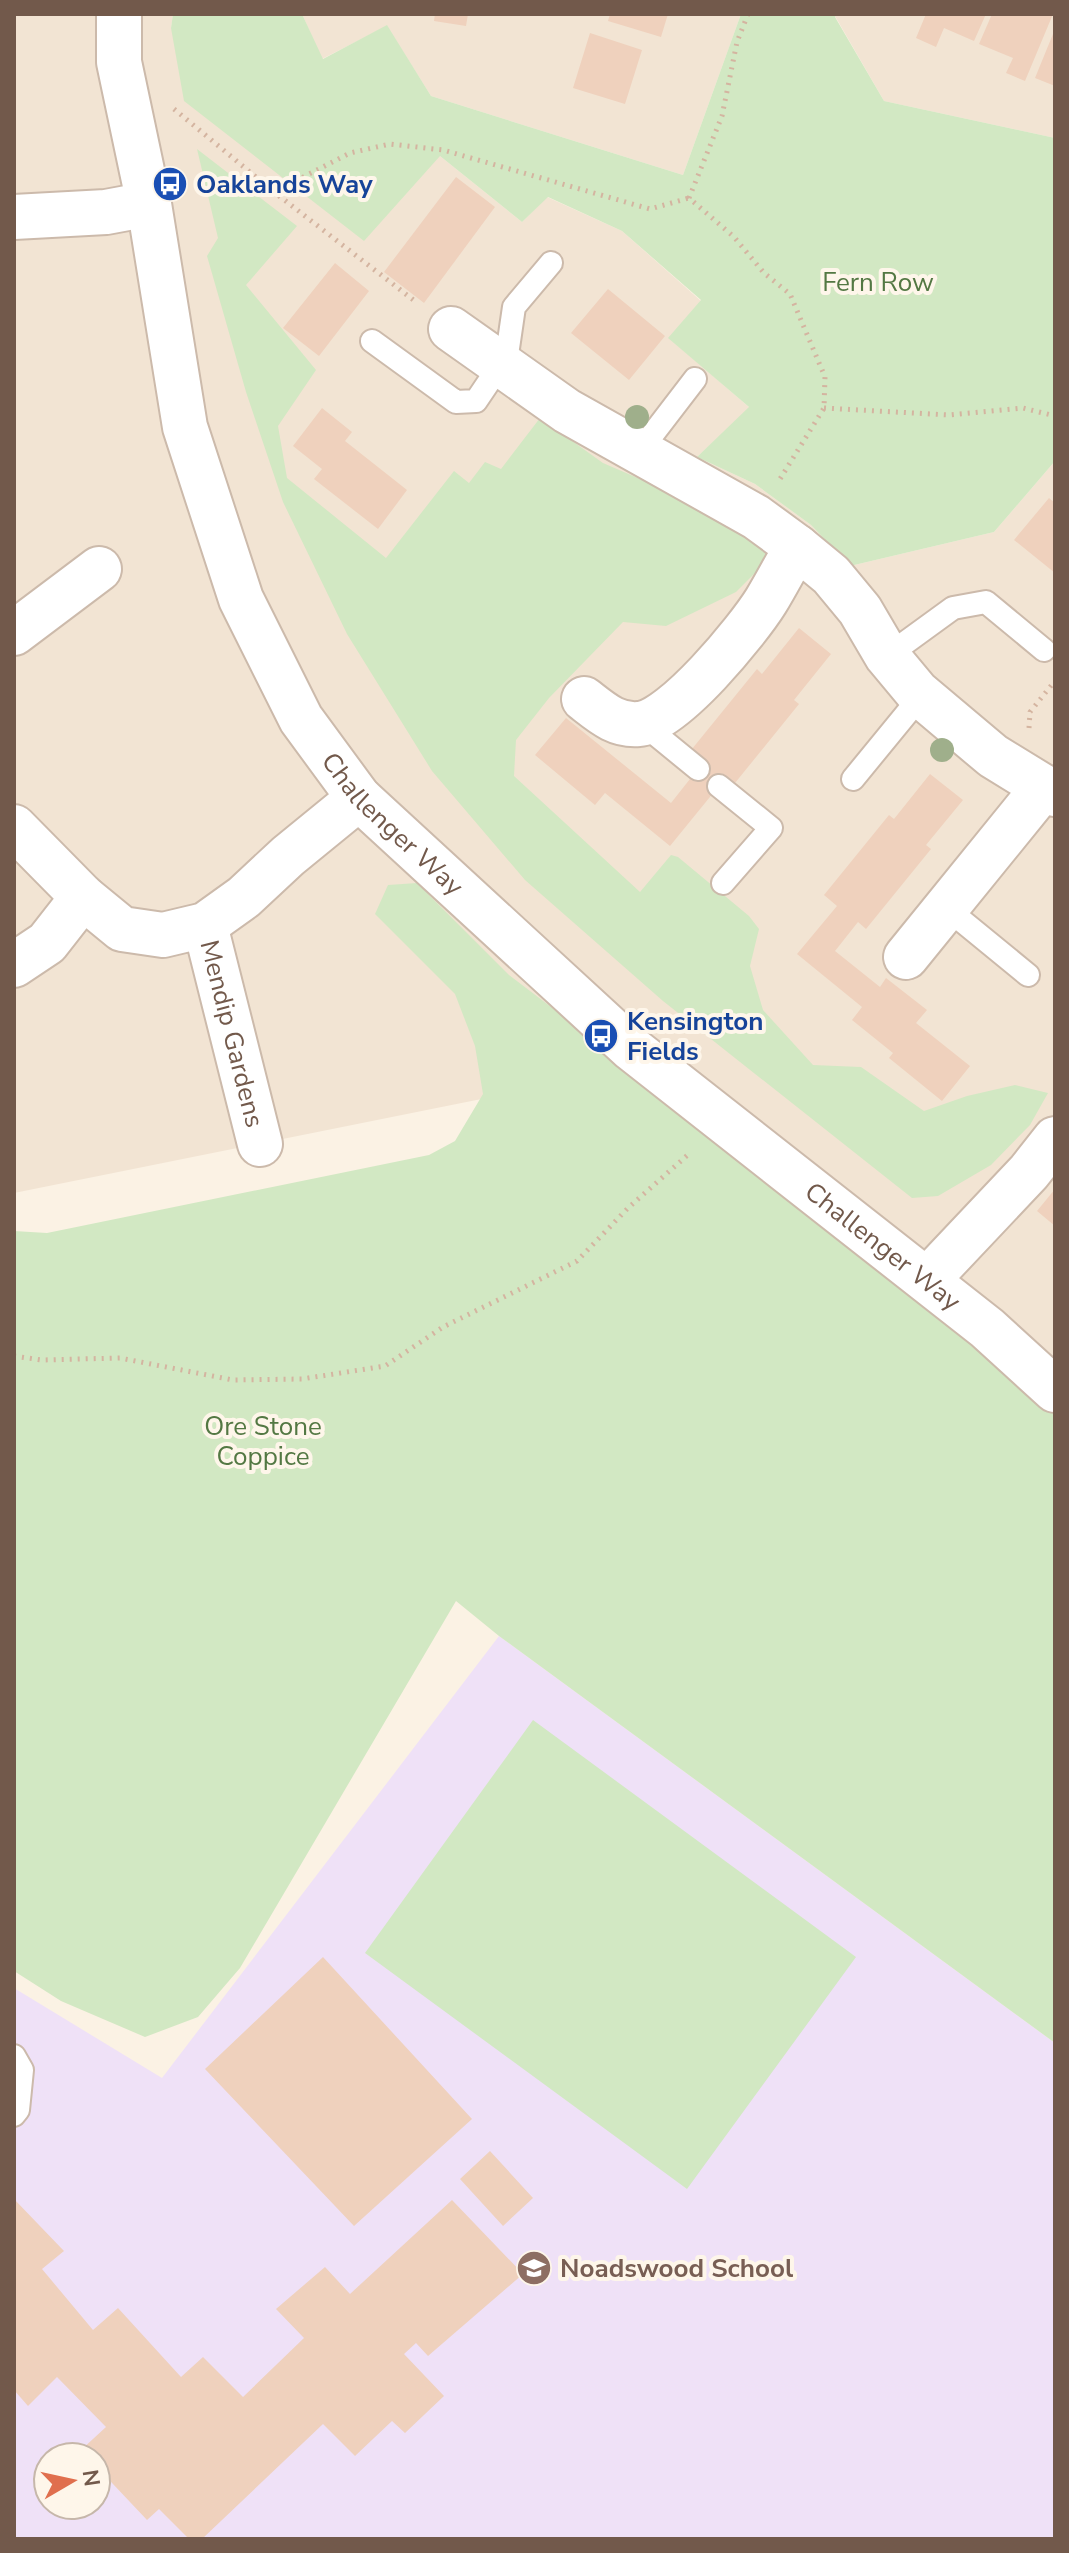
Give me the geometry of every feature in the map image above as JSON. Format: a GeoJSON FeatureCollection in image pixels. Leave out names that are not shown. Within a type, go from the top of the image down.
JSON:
{"type":"FeatureCollection","features":[{"type":"Feature","properties":{"kind":"street","name":"Challenger Way"},"geometry":{"type":"LineString","coordinates":[[119,14],[119,62],[149,204],[185,427],[241,599],[301,719],[359,798],[632,1049],[987,1328],[1055,1390]]}},
{"type":"Feature","properties":{"kind":"street"},"geometry":{"type":"LineString","coordinates":[[14,217],[106,212],[149,204]]}},
{"type":"Feature","properties":{"kind":"street"},"geometry":{"type":"LineString","coordinates":[[451,329],[567,411],[756,517],[797,547],[831,575],[860,610],[887,656],[921,696],[993,756],[1049,790],[945,907],[906,957]]}},
{"type":"Feature","properties":{"kind":"street"},"geometry":{"type":"LineString","coordinates":[[584,699],[609,718],[626,724],[643,724],[659,718],[676,705],[739,637],[765,602],[797,547]]}},
{"type":"Feature","properties":{"kind":"street"},"geometry":{"type":"LineString","coordinates":[[14,633],[99,569]]}},
{"type":"Feature","properties":{"kind":"street"},"geometry":{"type":"LineString","coordinates":[[14,827],[83,897],[122,929],[163,935],[205,925],[244,897],[359,798]]}},
{"type":"Feature","properties":{"kind":"street"},"geometry":{"type":"LineString","coordinates":[[14,965],[47,943],[83,897]]}},
{"type":"Feature","properties":{"kind":"street","name":"Mendip Gardens"},"geometry":{"type":"LineString","coordinates":[[205,925],[260,1144]]}},
{"type":"Feature","properties":{"kind":"street"},"geometry":{"type":"LineString","coordinates":[[927,1280],[1029,1172],[1055,1139]]}},
{"type":"Feature","properties":{"kind":"lane"},"geometry":{"type":"LineString","coordinates":[[372,341],[456,402],[476,401],[507,355],[514,307],[551,263]]}},
{"type":"Feature","properties":{"kind":"lane"},"geometry":{"type":"LineString","coordinates":[[639,452],[695,379]]}},
{"type":"Feature","properties":{"kind":"lane"},"geometry":{"type":"LineString","coordinates":[[887,656],[953,608],[986,602],[1044,650]]}},
{"type":"Feature","properties":{"kind":"lane"},"geometry":{"type":"LineString","coordinates":[[853,779],[921,696]]}},
{"type":"Feature","properties":{"kind":"lane"},"geometry":{"type":"LineString","coordinates":[[643,724],[698,769]]}},
{"type":"Feature","properties":{"kind":"lane"},"geometry":{"type":"LineString","coordinates":[[719,786],[771,828],[723,883]]}},
{"type":"Feature","properties":{"kind":"lane"},"geometry":{"type":"LineString","coordinates":[[945,907],[1028,975]]}},
{"type":"Feature","properties":{"kind":"lane"},"geometry":{"type":"LineString","coordinates":[[14,2056],[22,2070],[18,2110],[14,2115]]}},
{"type":"Feature","properties":{"kind":"path"},"geometry":{"type":"LineString","coordinates":[[689,198],[722,116],[737,42],[748,14]]}},
{"type":"Feature","properties":{"kind":"path"},"geometry":{"type":"LineString","coordinates":[[119,62],[274,192],[451,329]]}},
{"type":"Feature","properties":{"kind":"path"},"geometry":{"type":"LineString","coordinates":[[274,192],[350,153],[390,144],[443,150],[650,209],[689,198]]}},
{"type":"Feature","properties":{"kind":"path"},"geometry":{"type":"LineString","coordinates":[[689,198],[734,237],[764,273],[790,294],[825,377],[824,408],[756,517]]}},
{"type":"Feature","properties":{"kind":"path"},"geometry":{"type":"LineString","coordinates":[[824,408],[949,415],[1023,408],[1055,416]]}},
{"type":"Feature","properties":{"kind":"path"},"geometry":{"type":"LineString","coordinates":[[14,1356],[41,1360],[120,1358],[233,1380],[302,1379],[385,1366],[443,1327],[577,1261],[628,1208],[698,1147],[722,1120]]}},
{"type":"Feature","properties":{"kind":"shaded area"},"geometry":{"type":"Polygon","coordinates":[[[14,14],[173,14],[171,28],[440,156],[522,222],[547,197],[622,231],[701,301],[669,338],[750,408],[697,457],[755,484],[811,525],[850,566],[994,532],[1055,461],[1055,1367],[655,1064],[14,1193],[14,14]]]}},
{"type":"Feature","properties":{"kind":"shaded area"},"geometry":{"type":"Polygon","coordinates":[[[302,14],[741,14],[683,175],[431,96],[387,26],[322,59],[302,14]]]}},
{"type":"Feature","properties":{"kind":"shaded area"},"geometry":{"type":"Polygon","coordinates":[[[836,14],[1055,14],[1055,138],[884,101],[836,14]]]}},
{"type":"Feature","properties":{"kind":"shaded area","name":"Noadswood School"},"geometry":{"type":"Polygon","coordinates":[[[499,1636],[1055,2043],[1055,2539],[14,2539],[14,1988],[162,2078],[499,1636]]]}},
{"type":"Feature","properties":{"kind":"green space","name":"Fern Row"},"geometry":{"type":"Polygon","coordinates":[[[173,14],[302,14],[323,59],[387,25],[431,96],[683,175],[741,14],[836,14],[884,101],[1055,138],[1055,461],[994,532],[850,566],[811,525],[755,484],[697,457],[749,407],[668,338],[701,300],[622,231],[548,197],[522,222],[440,156],[364,241],[184,101],[171,28],[173,14]]]}},
{"type":"Feature","properties":{"kind":"green space"},"geometry":{"type":"Polygon","coordinates":[[[197,149],[297,226],[246,285],[316,370],[278,426],[287,478],[386,558],[454,471],[469,483],[485,462],[501,469],[540,418],[603,463],[654,485],[767,546],[764,564],[736,592],[666,626],[623,622],[549,698],[516,740],[514,776],[640,892],[671,855],[678,857],[749,916],[759,929],[750,966],[763,1010],[813,1065],[861,1067],[924,1111],[967,1096],[1015,1085],[1048,1093],[1030,1125],[991,1165],[938,1196],[912,1198],[663,1001],[525,880],[432,771],[347,634],[283,502],[246,392],[207,256],[218,238],[197,149]]]}},
{"type":"Feature","properties":{"kind":"green space","name":"Ore Stone Coppice"},"geometry":{"type":"Polygon","coordinates":[[[417,883],[509,975],[726,1140],[993,1355],[1055,1412],[1055,2043],[499,1636],[456,1601],[240,1968],[198,2017],[145,2037],[61,2001],[14,1971],[14,1231],[47,1233],[429,1155],[455,1141],[483,1094],[475,1046],[455,994],[375,914],[388,885],[417,883]]]}},
{"type":"Feature","properties":{"kind":"green space"},"geometry":{"type":"Polygon","coordinates":[[[533,1720],[856,1957],[687,2189],[365,1953],[533,1720]]]}},
{"type":"Feature","properties":{"kind":"building"},"geometry":{"type":"Polygon","coordinates":[[[435,14],[468,14],[466,26],[434,21],[435,14]]]}},
{"type":"Feature","properties":{"kind":"building"},"geometry":{"type":"Polygon","coordinates":[[[610,14],[668,14],[661,37],[608,21],[610,14]]]}},
{"type":"Feature","properties":{"kind":"building"},"geometry":{"type":"Polygon","coordinates":[[[926,14],[986,14],[974,41],[944,28],[936,47],[916,38],[926,14]]]}},
{"type":"Feature","properties":{"kind":"building"},"geometry":{"type":"Polygon","coordinates":[[[992,14],[1053,14],[1025,81],[1006,73],[1013,58],[979,44],[992,14]]]}},
{"type":"Feature","properties":{"kind":"building"},"geometry":{"type":"Polygon","coordinates":[[[1055,29],[1055,86],[1035,78],[1055,29]]]}},
{"type":"Feature","properties":{"kind":"building"},"geometry":{"type":"Polygon","coordinates":[[[590,33],[642,50],[625,104],[573,88],[590,33]]]}},
{"type":"Feature","properties":{"kind":"building"},"geometry":{"type":"Polygon","coordinates":[[[456,177],[495,207],[424,303],[384,272],[456,177]]]}},
{"type":"Feature","properties":{"kind":"building"},"geometry":{"type":"Polygon","coordinates":[[[335,263],[369,291],[319,356],[283,328],[335,263]]]}},
{"type":"Feature","properties":{"kind":"building"},"geometry":{"type":"Polygon","coordinates":[[[608,289],[665,336],[629,380],[571,333],[608,289]]]}},
{"type":"Feature","properties":{"kind":"building"},"geometry":{"type":"Polygon","coordinates":[[[322,408],[352,432],[345,441],[407,490],[378,529],[314,479],[322,469],[293,446],[322,408]]]}},
{"type":"Feature","properties":{"kind":"building"},"geometry":{"type":"Polygon","coordinates":[[[1049,498],[1055,503],[1055,573],[1014,540],[1049,498]]]}},
{"type":"Feature","properties":{"kind":"building"},"geometry":{"type":"Polygon","coordinates":[[[799,628],[831,654],[794,700],[799,704],[735,783],[727,776],[670,846],[605,793],[595,805],[535,755],[566,718],[671,803],[705,760],[692,749],[757,669],[762,674],[799,628]]]}},
{"type":"Feature","properties":{"kind":"building"},"geometry":{"type":"Polygon","coordinates":[[[930,774],[963,800],[926,845],[931,849],[866,929],[858,922],[835,951],[880,987],[886,978],[927,1010],[916,1023],[970,1066],[942,1101],[889,1058],[893,1053],[852,1020],[862,1007],[797,954],[837,906],[824,895],[889,815],[894,819],[930,774]]]}},
{"type":"Feature","properties":{"kind":"building"},"geometry":{"type":"Polygon","coordinates":[[[1055,1189],[1055,1226],[1037,1211],[1055,1189]]]}},
{"type":"Feature","properties":{"kind":"building"},"geometry":{"type":"Polygon","coordinates":[[[323,1957],[472,2119],[354,2226],[205,2069],[323,1957]]]}},
{"type":"Feature","properties":{"kind":"building"},"geometry":{"type":"Polygon","coordinates":[[[490,2151],[533,2198],[503,2226],[460,2179],[490,2151]]]}},
{"type":"Feature","properties":{"kind":"building"},"geometry":{"type":"Polygon","coordinates":[[[14,2199],[64,2251],[42,2269],[93,2330],[118,2308],[181,2377],[203,2357],[243,2397],[304,2338],[276,2309],[325,2267],[350,2294],[452,2200],[523,2274],[428,2356],[416,2343],[404,2354],[444,2396],[405,2433],[392,2421],[355,2456],[323,2424],[202,2539],[189,2539],[159,2509],[147,2520],[112,2483],[112,2441],[91,2441],[106,2427],[57,2377],[28,2406],[14,2390],[14,2199]]]}},
{"type":"Feature","properties":{"kind":"place","name":"Oaklands Way"},"geometry":{"type":"Point","coordinates":[170,184]}},
{"type":"Feature","properties":{"kind":"place","name":"Kensington Fields"},"geometry":{"type":"Point","coordinates":[601,1036]}},
{"type":"Feature","properties":{"kind":"place","name":"Noadswood School"},"geometry":{"type":"Point","coordinates":[534,2268]}}]}
